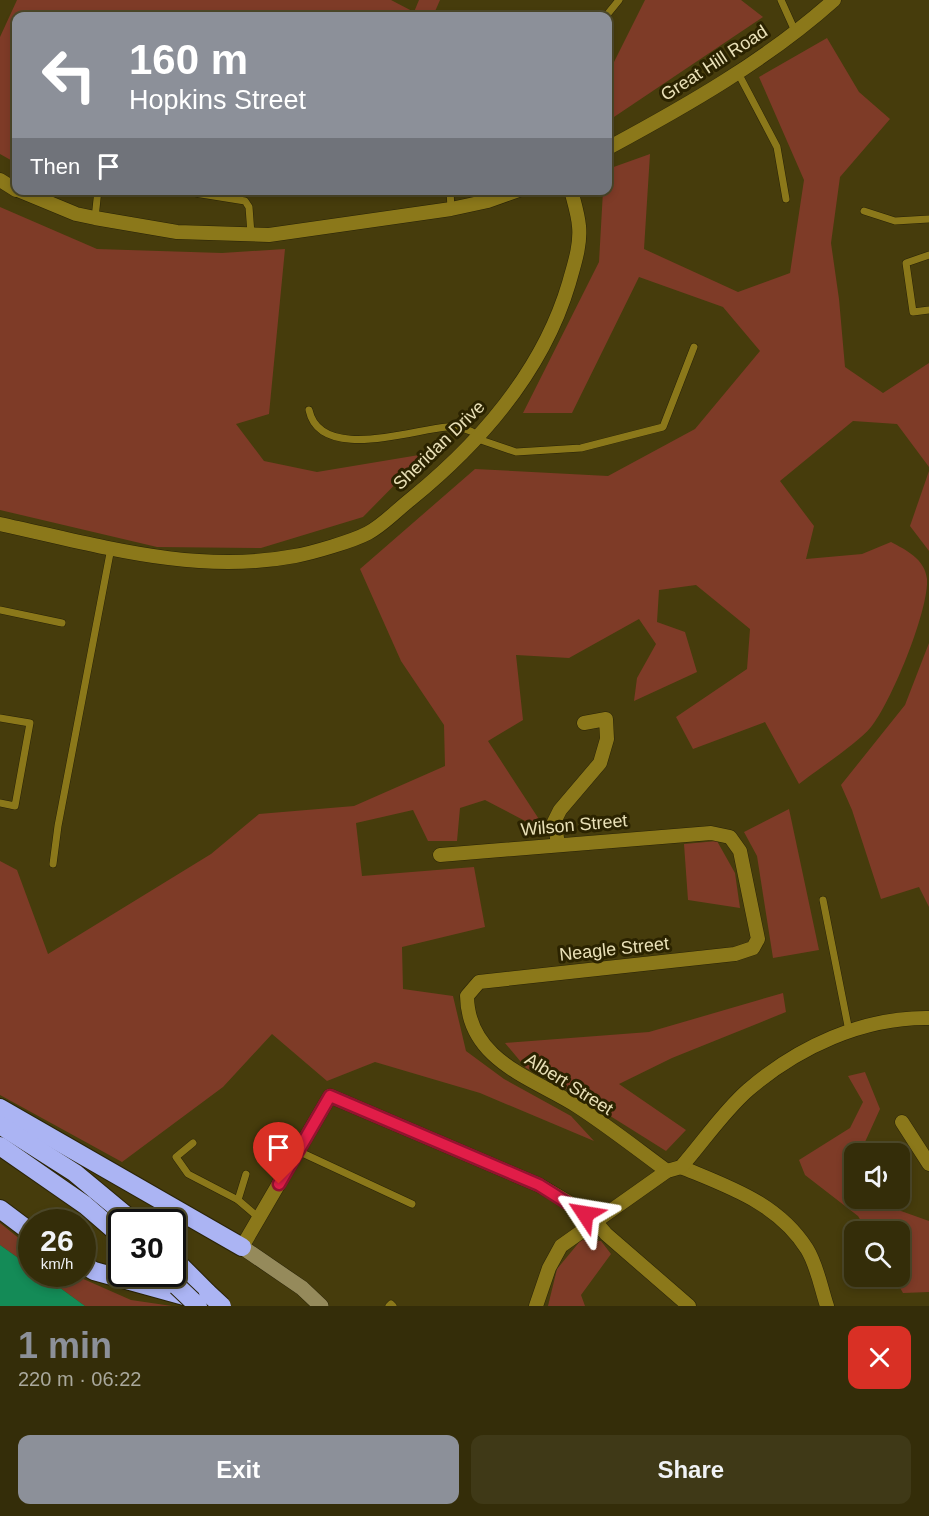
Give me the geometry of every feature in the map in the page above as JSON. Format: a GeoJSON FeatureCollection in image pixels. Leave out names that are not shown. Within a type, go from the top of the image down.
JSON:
{"type":"FeatureCollection","features":[{"type":"Feature","properties":{"kind":"highway"},"geometry":{"type":"LineString","coordinates":[[0,1108],[242,1247]]}},
{"type":"Feature","properties":{"kind":"highway"},"geometry":{"type":"LineString","coordinates":[[0,1125],[75,1173],[118,1209]]}},
{"type":"Feature","properties":{"kind":"highway"},"geometry":{"type":"LineString","coordinates":[[0,1146],[85,1205],[108,1225]]}},
{"type":"Feature","properties":{"kind":"highway"},"geometry":{"type":"LineString","coordinates":[[0,1209],[18,1222]]}},
{"type":"Feature","properties":{"kind":"highway"},"geometry":{"type":"LineString","coordinates":[[96,1272],[156,1290],[223,1306]]}},
{"type":"Feature","properties":{"kind":"highway"},"geometry":{"type":"LineString","coordinates":[[186,1276],[203,1299]]}},
{"type":"Feature","properties":{"kind":"highway"},"geometry":{"type":"LineString","coordinates":[[179,1287],[223,1306]]}},
{"type":"Feature","properties":{"kind":"main road"},"geometry":{"type":"LineString","coordinates":[[242,1247],[302,1287],[321,1306]]}},
{"type":"Feature","properties":{"kind":"street","name":"Great Hill Road"},"geometry":{"type":"LineString","coordinates":[[612,146],[737,71],[795,31],[834,0]]}},
{"type":"Feature","properties":{"kind":"street"},"geometry":{"type":"LineString","coordinates":[[29,195],[76,214],[177,232],[269,235],[451,208],[488,201],[505,195]]}},
{"type":"Feature","properties":{"kind":"street","name":"Sheridan Drive"},"geometry":{"type":"LineString","coordinates":[[0,524],[163,559],[235,564],[297,556],[368,533],[435,479],[519,389],[542,351],[564,304],[575,265],[579,236],[577,212],[572,195]]}},
{"type":"Feature","properties":{"kind":"street"},"geometry":{"type":"LineString","coordinates":[[558,843],[554,822],[560,810],[600,763],[607,739],[606,719],[584,723]]}},
{"type":"Feature","properties":{"kind":"street","name":"Wilson Street"},"geometry":{"type":"LineString","coordinates":[[440,855],[558,843],[711,833],[730,837],[740,851],[758,939],[753,948]]}},
{"type":"Feature","properties":{"kind":"street","name":"Neagle Street"},"geometry":{"type":"LineString","coordinates":[[478,982],[735,954],[753,948]]}},
{"type":"Feature","properties":{"kind":"street","name":"Albert Street"},"geometry":{"type":"LineString","coordinates":[[478,982],[467,996],[467,1011],[479,1038],[502,1062],[527,1081],[576,1105],[666,1171]]}},
{"type":"Feature","properties":{"kind":"street"},"geometry":{"type":"LineString","coordinates":[[536,1306],[549,1268],[561,1246],[666,1171],[681,1167],[747,1091],[798,1054],[849,1031],[896,1021],[929,1018]]}},
{"type":"Feature","properties":{"kind":"street"},"geometry":{"type":"LineString","coordinates":[[242,1247],[330,1096],[539,1185],[595,1221],[606,1234],[688,1306]]}},
{"type":"Feature","properties":{"kind":"street"},"geometry":{"type":"LineString","coordinates":[[902,1122],[929,1164]]}},
{"type":"Feature","properties":{"kind":"street"},"geometry":{"type":"LineString","coordinates":[[681,1167],[747,1196],[780,1215],[808,1250],[827,1306]]}},
{"type":"Feature","properties":{"kind":"lane"},"geometry":{"type":"LineString","coordinates":[[609,12],[619,0]]}},
{"type":"Feature","properties":{"kind":"lane"},"geometry":{"type":"LineString","coordinates":[[781,0],[795,31]]}},
{"type":"Feature","properties":{"kind":"lane"},"geometry":{"type":"LineString","coordinates":[[737,71],[777,147],[786,199]]}},
{"type":"Feature","properties":{"kind":"lane"},"geometry":{"type":"LineString","coordinates":[[95,218],[97,195]]}},
{"type":"Feature","properties":{"kind":"lane"},"geometry":{"type":"LineString","coordinates":[[208,195],[245,201],[249,207],[251,234]]}},
{"type":"Feature","properties":{"kind":"lane"},"geometry":{"type":"LineString","coordinates":[[450,195],[451,208]]}},
{"type":"Feature","properties":{"kind":"lane"},"geometry":{"type":"LineString","coordinates":[[864,211],[895,221],[929,219]]}},
{"type":"Feature","properties":{"kind":"lane"},"geometry":{"type":"LineString","coordinates":[[929,255],[906,263],[912,312],[929,310]]}},
{"type":"Feature","properties":{"kind":"lane"},"geometry":{"type":"LineString","coordinates":[[309,410],[312,423],[326,435],[352,440],[448,427],[466,428],[476,436],[516,452],[581,448],[663,427],[694,347]]}},
{"type":"Feature","properties":{"kind":"lane"},"geometry":{"type":"LineString","coordinates":[[53,864],[58,826],[111,548]]}},
{"type":"Feature","properties":{"kind":"lane"},"geometry":{"type":"LineString","coordinates":[[0,610],[62,623]]}},
{"type":"Feature","properties":{"kind":"lane"},"geometry":{"type":"LineString","coordinates":[[0,718],[30,723],[15,806],[0,803]]}},
{"type":"Feature","properties":{"kind":"lane"},"geometry":{"type":"LineString","coordinates":[[823,900],[849,1031]]}},
{"type":"Feature","properties":{"kind":"lane"},"geometry":{"type":"LineString","coordinates":[[193,1143],[176,1157],[188,1174],[238,1200],[259,1218]]}},
{"type":"Feature","properties":{"kind":"lane"},"geometry":{"type":"LineString","coordinates":[[298,1151],[412,1204]]}},
{"type":"Feature","properties":{"kind":"lane"},"geometry":{"type":"LineString","coordinates":[[238,1200],[246,1174]]}},
{"type":"Feature","properties":{"kind":"lane"},"geometry":{"type":"LineString","coordinates":[[389,1306],[391,1304],[393,1306]]}},
{"type":"Feature","properties":{"kind":"shaded area"},"geometry":{"type":"Polygon","coordinates":[[[17,0],[391,0],[414,12],[12,12],[12,161],[0,154],[0,37],[17,0]]]}},
{"type":"Feature","properties":{"kind":"shaded area"},"geometry":{"type":"Polygon","coordinates":[[[419,0],[440,0],[435,12],[414,12],[419,0]]]}},
{"type":"Feature","properties":{"kind":"shaded area"},"geometry":{"type":"Polygon","coordinates":[[[645,0],[741,0],[763,17],[612,118],[612,66],[645,0]]]}},
{"type":"Feature","properties":{"kind":"shaded area"},"geometry":{"type":"Polygon","coordinates":[[[827,38],[859,92],[890,119],[840,177],[831,243],[845,367],[883,393],[929,363],[929,467],[897,424],[853,421],[780,481],[814,526],[806,559],[862,554],[891,542],[914,556],[923,566],[927,579],[922,612],[898,678],[879,715],[857,741],[799,784],[765,722],[693,749],[676,717],[747,669],[750,629],[696,585],[659,590],[657,622],[685,632],[697,672],[634,701],[637,678],[656,644],[639,619],[569,658],[516,655],[523,720],[488,741],[548,833],[485,800],[460,808],[457,841],[428,841],[413,810],[356,823],[362,876],[474,867],[485,927],[402,947],[403,989],[453,996],[466,1051],[504,1079],[571,1116],[594,1141],[480,1093],[375,1062],[327,1081],[272,1034],[223,1087],[122,1162],[0,1095],[0,861],[17,870],[48,954],[211,854],[259,814],[354,806],[445,766],[444,725],[401,661],[360,569],[475,469],[608,476],[695,429],[760,351],[723,307],[639,277],[572,413],[523,413],[599,262],[603,195],[612,195],[612,168],[650,154],[644,249],[738,292],[790,273],[804,180],[759,77],[827,38]]]}},
{"type":"Feature","properties":{"kind":"shaded area"},"geometry":{"type":"Polygon","coordinates":[[[0,207],[97,249],[222,253],[285,249],[269,414],[236,424],[264,461],[317,472],[425,454],[363,517],[261,548],[157,547],[0,510],[0,207]]]}},
{"type":"Feature","properties":{"kind":"shaded area"},"geometry":{"type":"Polygon","coordinates":[[[929,471],[929,551],[910,526],[929,471]]]}},
{"type":"Feature","properties":{"kind":"shaded area"},"geometry":{"type":"Polygon","coordinates":[[[929,643],[929,907],[919,887],[881,899],[852,810],[841,785],[905,705],[929,643]]]}},
{"type":"Feature","properties":{"kind":"shaded area"},"geometry":{"type":"Polygon","coordinates":[[[789,809],[819,950],[773,958],[757,856],[744,832],[789,809]]]}},
{"type":"Feature","properties":{"kind":"shaded area"},"geometry":{"type":"Polygon","coordinates":[[[717,841],[735,873],[740,908],[688,900],[684,844],[717,841]]]}},
{"type":"Feature","properties":{"kind":"shaded area"},"geometry":{"type":"Polygon","coordinates":[[[783,993],[786,1012],[672,1058],[619,1084],[686,1130],[666,1151],[564,1087],[526,1068],[505,1043],[649,1032],[783,993]]]}},
{"type":"Feature","properties":{"kind":"shaded area"},"geometry":{"type":"Polygon","coordinates":[[[865,1072],[880,1109],[865,1143],[844,1143],[844,1205],[805,1175],[799,1160],[850,1128],[863,1102],[848,1076],[865,1072]]]}},
{"type":"Feature","properties":{"kind":"shaded area"},"geometry":{"type":"Polygon","coordinates":[[[849,1209],[899,1209],[929,1221],[929,1292],[903,1293],[900,1287],[910,1287],[910,1221],[861,1221],[849,1209]]]}},
{"type":"Feature","properties":{"kind":"shaded area"},"geometry":{"type":"Polygon","coordinates":[[[0,1223],[18,1238],[18,1258],[0,1245],[0,1223]]]}},
{"type":"Feature","properties":{"kind":"shaded area"},"geometry":{"type":"Polygon","coordinates":[[[581,1240],[601,1241],[611,1254],[581,1295],[585,1306],[548,1306],[557,1269],[581,1240]]]}},
{"type":"Feature","properties":{"kind":"shaded area"},"geometry":{"type":"Polygon","coordinates":[[[0,1245],[18,1258],[18,1287],[59,1287],[85,1306],[0,1306],[0,1245]]]}},
{"type":"Feature","properties":{"kind":"shaded area"},"geometry":{"type":"Polygon","coordinates":[[[96,1285],[131,1300],[172,1306],[85,1306],[59,1287],[96,1287],[96,1285]]]}},
{"type":"Feature","properties":{"kind":"route"},"geometry":{"type":"LineString","coordinates":[[279,1184],[330,1096],[539,1185],[585,1214]]}}]}
